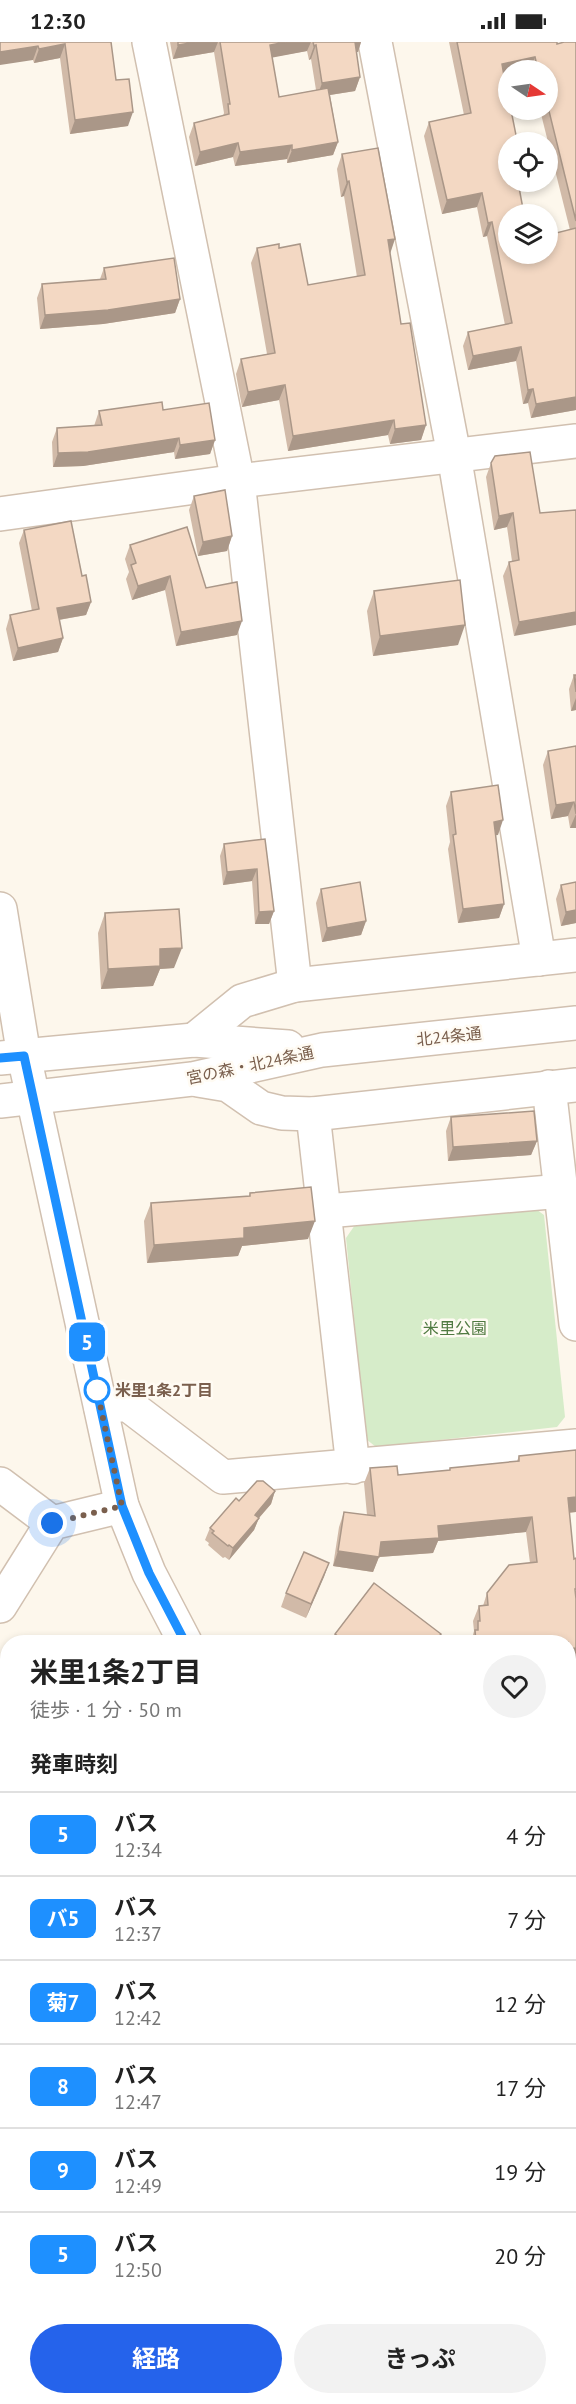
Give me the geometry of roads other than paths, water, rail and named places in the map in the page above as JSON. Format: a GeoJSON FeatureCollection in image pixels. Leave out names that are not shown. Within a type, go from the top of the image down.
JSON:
{"type":"FeatureCollection","features":[{"type":"Feature","properties":{"kind":"street"},"geometry":{"type":"LineString","coordinates":[[149,42],[238,482],[295,985]]}},
{"type":"Feature","properties":{"kind":"street"},"geometry":{"type":"LineString","coordinates":[[375,42],[454,455],[539,959]]}},
{"type":"Feature","properties":{"kind":"street"},"geometry":{"type":"LineString","coordinates":[[0,514],[238,482],[576,441]]}},
{"type":"Feature","properties":{"kind":"street"},"geometry":{"type":"LineString","coordinates":[[0,909],[12,1057],[33,1096],[122,1506],[149,1573],[181,1635]]}},
{"type":"Feature","properties":{"kind":"street"},"geometry":{"type":"LineString","coordinates":[[194,1040],[242,1001],[295,985],[576,955]]}},
{"type":"Feature","properties":{"kind":"street","name":"北24条通"},"geometry":{"type":"LineString","coordinates":[[322,1050],[576,1023]]}},
{"type":"Feature","properties":{"kind":"street","name":"宮の森・北24条通"},"geometry":{"type":"LineString","coordinates":[[12,1057],[194,1040],[322,1050]]}},
{"type":"Feature","properties":{"kind":"street","name":"宮の森・北24条通"},"geometry":{"type":"LineString","coordinates":[[0,1101],[192,1079],[322,1050]]}},
{"type":"Feature","properties":{"kind":"street"},"geometry":{"type":"LineString","coordinates":[[192,1079],[228,1085],[261,1108],[282,1113],[313,1114],[562,1086],[562,1191],[576,1324]]}},
{"type":"Feature","properties":{"kind":"street"},"geometry":{"type":"LineString","coordinates":[[313,1114],[326,1211],[353,1467]]}},
{"type":"Feature","properties":{"kind":"street"},"geometry":{"type":"LineString","coordinates":[[326,1211],[562,1191]]}},
{"type":"Feature","properties":{"kind":"street"},"geometry":{"type":"LineString","coordinates":[[101,1408],[128,1404],[223,1477],[576,1446]]}},
{"type":"Feature","properties":{"kind":"street"},"geometry":{"type":"LineString","coordinates":[[0,1484],[52,1523]]}},
{"type":"Feature","properties":{"kind":"street"},"geometry":{"type":"LineString","coordinates":[[0,1606],[52,1523],[122,1506]]}},
{"type":"Feature","properties":{"kind":"place","name":"米里1条2丁目"},"geometry":{"type":"Point","coordinates":[97,1390]}},
{"type":"Feature","properties":{"kind":"park label","name":"米里公園"},"geometry":{"type":"Point","coordinates":[455,1328]}}]}
